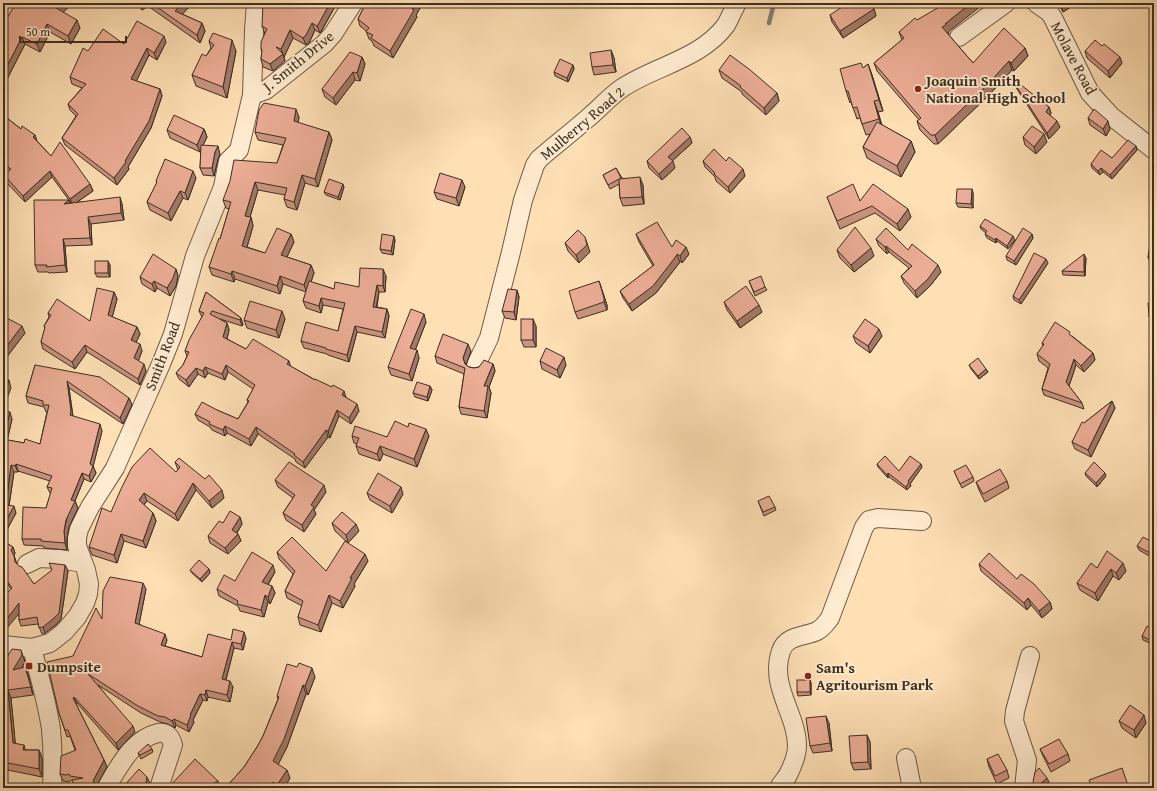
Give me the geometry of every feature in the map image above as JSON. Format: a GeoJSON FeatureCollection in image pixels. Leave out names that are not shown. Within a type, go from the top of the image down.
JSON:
{"type":"FeatureCollection","features":[{"type":"Feature","properties":{"kind":"street","name":"Smith Road"},"geometry":{"type":"LineString","coordinates":[[3,645],[32,648],[50,643],[64,632],[77,618],[85,603],[89,584],[77,546],[79,529],[87,513],[115,468],[173,334],[194,256],[223,187],[228,161],[239,150],[252,95],[256,3]]}},
{"type":"Feature","properties":{"kind":"street","name":"J. Smith Drive"},"geometry":{"type":"LineString","coordinates":[[252,95],[266,90],[324,44],[333,34],[353,3]]}},
{"type":"Feature","properties":{"kind":"street","name":"Mulberry Road 2"},"geometry":{"type":"LineString","coordinates":[[476,365],[489,338],[523,200],[535,165],[539,159],[589,118],[604,102],[621,89],[633,81],[693,53],[706,44],[726,25],[737,3]]}},
{"type":"Feature","properties":{"kind":"street"},"geometry":{"type":"LineString","coordinates":[[959,37],[1006,3]]}},
{"type":"Feature","properties":{"kind":"street","name":"Molave Road"},"geometry":{"type":"LineString","coordinates":[[1043,7],[1059,29],[1090,93],[1111,116],[1154,150]]}},
{"type":"Feature","properties":{"kind":"street"},"geometry":{"type":"LineString","coordinates":[[779,788],[792,765],[797,747],[795,732],[779,683],[781,651],[786,642],[817,631],[825,626],[830,618],[864,527],[869,520],[887,518],[922,521]]}},
{"type":"Feature","properties":{"kind":"street"},"geometry":{"type":"LineString","coordinates":[[27,564],[39,558],[60,558],[83,563]]}},
{"type":"Feature","properties":{"kind":"street"},"geometry":{"type":"LineString","coordinates":[[32,648],[43,689],[51,728],[53,749],[52,788]]}},
{"type":"Feature","properties":{"kind":"street"},"geometry":{"type":"LineString","coordinates":[[1024,788],[1027,760],[1014,721],[1015,711],[1030,656]]}},
{"type":"Feature","properties":{"kind":"street"},"geometry":{"type":"LineString","coordinates":[[106,788],[129,752],[149,736],[162,733],[168,734],[172,738],[173,745],[159,788]]}},
{"type":"Feature","properties":{"kind":"street"},"geometry":{"type":"LineString","coordinates":[[906,758],[912,788]]}},
{"type":"Feature","properties":{"kind":"building"},"geometry":{"type":"Polygon","coordinates":[[[16,3],[62,3],[56,8],[77,20],[68,36],[47,24],[37,44],[22,37],[3,74],[3,25],[16,3]]]}},
{"type":"Feature","properties":{"kind":"building"},"geometry":{"type":"Polygon","coordinates":[[[151,3],[183,3],[175,11],[202,23],[197,35],[151,3]]]}},
{"type":"Feature","properties":{"kind":"building"},"geometry":{"type":"Polygon","coordinates":[[[263,3],[330,3],[318,25],[317,26],[312,23],[303,38],[290,30],[281,49],[276,47],[283,54],[270,64],[261,59],[261,42],[267,29],[262,26],[263,3]]]}},
{"type":"Feature","properties":{"kind":"building"},"geometry":{"type":"Polygon","coordinates":[[[366,3],[416,3],[412,9],[414,10],[390,51],[371,38],[373,35],[366,32],[369,28],[358,19],[366,3]]]}},
{"type":"Feature","properties":{"kind":"building"},"geometry":{"type":"Polygon","coordinates":[[[848,3],[870,3],[874,9],[840,31],[830,15],[848,3]]]}},
{"type":"Feature","properties":{"kind":"building"},"geometry":{"type":"Polygon","coordinates":[[[946,3],[971,3],[942,27],[973,63],[1004,28],[1025,48],[1011,63],[1009,61],[986,86],[935,135],[931,135],[917,121],[921,118],[874,63],[904,38],[899,32],[915,18],[917,20],[946,3]]]}},
{"type":"Feature","properties":{"kind":"building"},"geometry":{"type":"Polygon","coordinates":[[[137,21],[164,36],[154,53],[147,48],[131,79],[160,89],[149,121],[125,161],[126,162],[114,178],[62,138],[78,114],[68,104],[86,84],[70,77],[83,48],[88,51],[103,29],[124,44],[137,21]]]}},
{"type":"Feature","properties":{"kind":"building"},"geometry":{"type":"Polygon","coordinates":[[[213,33],[232,40],[223,87],[192,75],[202,54],[206,56],[214,45],[209,41],[213,33]]]}},
{"type":"Feature","properties":{"kind":"building"},"geometry":{"type":"Polygon","coordinates":[[[1095,40],[1102,46],[1104,44],[1120,57],[1108,71],[1085,51],[1095,40]]]}},
{"type":"Feature","properties":{"kind":"building"},"geometry":{"type":"Polygon","coordinates":[[[611,50],[613,65],[592,67],[590,53],[611,50]]]}},
{"type":"Feature","properties":{"kind":"building"},"geometry":{"type":"Polygon","coordinates":[[[350,52],[362,57],[357,73],[353,72],[333,98],[322,89],[350,52]]]}},
{"type":"Feature","properties":{"kind":"building"},"geometry":{"type":"Polygon","coordinates":[[[730,55],[777,93],[764,108],[740,87],[741,86],[719,70],[730,55]]]}},
{"type":"Feature","properties":{"kind":"building"},"geometry":{"type":"Polygon","coordinates":[[[560,59],[573,65],[567,78],[554,72],[560,59]]]}},
{"type":"Feature","properties":{"kind":"building"},"geometry":{"type":"Polygon","coordinates":[[[861,63],[863,68],[868,64],[879,100],[874,101],[879,119],[862,124],[857,107],[853,108],[848,91],[846,91],[840,69],[861,63]]]}},
{"type":"Feature","properties":{"kind":"building"},"geometry":{"type":"Polygon","coordinates":[[[1016,81],[1049,107],[1046,112],[1057,121],[1047,133],[1014,83],[1016,81]]]}},
{"type":"Feature","properties":{"kind":"building"},"geometry":{"type":"Polygon","coordinates":[[[264,103],[296,109],[294,121],[329,132],[315,179],[302,175],[294,202],[284,199],[287,188],[255,182],[245,216],[251,217],[242,246],[265,253],[277,228],[291,234],[281,255],[311,265],[304,285],[280,276],[277,286],[232,271],[231,274],[209,267],[219,238],[220,239],[231,202],[223,200],[230,181],[234,160],[277,163],[286,138],[255,132],[259,110],[264,103]]]}},
{"type":"Feature","properties":{"kind":"building"},"geometry":{"type":"Polygon","coordinates":[[[1094,109],[1108,121],[1103,129],[1088,118],[1094,109]]]}},
{"type":"Feature","properties":{"kind":"building"},"geometry":{"type":"Polygon","coordinates":[[[3,115],[21,129],[22,126],[35,135],[33,137],[51,156],[60,142],[90,184],[70,199],[50,171],[23,196],[4,175],[11,169],[3,164],[3,115]]]}},
{"type":"Feature","properties":{"kind":"building"},"geometry":{"type":"Polygon","coordinates":[[[174,115],[204,129],[197,145],[167,130],[174,115]]]}},
{"type":"Feature","properties":{"kind":"building"},"geometry":{"type":"Polygon","coordinates":[[[877,122],[911,141],[897,166],[863,147],[877,122]]]}},
{"type":"Feature","properties":{"kind":"building"},"geometry":{"type":"Polygon","coordinates":[[[1032,126],[1044,134],[1034,147],[1023,137],[1032,126]]]}},
{"type":"Feature","properties":{"kind":"building"},"geometry":{"type":"Polygon","coordinates":[[[682,128],[690,137],[668,157],[673,161],[659,174],[647,161],[682,128]]]}},
{"type":"Feature","properties":{"kind":"building"},"geometry":{"type":"Polygon","coordinates":[[[1128,140],[1136,146],[1110,175],[1101,168],[1098,171],[1091,164],[1101,150],[1112,158],[1128,140]]]}},
{"type":"Feature","properties":{"kind":"building"},"geometry":{"type":"Polygon","coordinates":[[[201,145],[218,146],[215,152],[212,168],[200,168],[201,145]]]}},
{"type":"Feature","properties":{"kind":"building"},"geometry":{"type":"Polygon","coordinates":[[[714,149],[726,161],[729,157],[743,169],[728,187],[703,161],[714,149]]]}},
{"type":"Feature","properties":{"kind":"building"},"geometry":{"type":"Polygon","coordinates":[[[165,159],[193,171],[185,193],[180,191],[168,213],[147,202],[157,182],[156,181],[165,159]]]}},
{"type":"Feature","properties":{"kind":"building"},"geometry":{"type":"Polygon","coordinates":[[[616,168],[621,178],[608,185],[603,175],[616,168]]]}},
{"type":"Feature","properties":{"kind":"building"},"geometry":{"type":"Polygon","coordinates":[[[440,173],[462,180],[456,198],[434,192],[440,173]]]}},
{"type":"Feature","properties":{"kind":"building"},"geometry":{"type":"Polygon","coordinates":[[[640,177],[642,197],[620,198],[619,179],[640,177]]]}},
{"type":"Feature","properties":{"kind":"building"},"geometry":{"type":"Polygon","coordinates":[[[329,179],[343,184],[338,197],[324,192],[329,179]]]}},
{"type":"Feature","properties":{"kind":"building"},"geometry":{"type":"Polygon","coordinates":[[[853,184],[860,201],[873,184],[908,209],[897,224],[872,206],[837,221],[827,197],[853,184]]]}},
{"type":"Feature","properties":{"kind":"building"},"geometry":{"type":"Polygon","coordinates":[[[957,189],[972,189],[971,204],[956,203],[957,189]]]}},
{"type":"Feature","properties":{"kind":"building"},"geometry":{"type":"Polygon","coordinates":[[[120,197],[121,213],[88,217],[90,238],[63,239],[65,265],[46,267],[47,265],[35,265],[34,200],[69,200],[64,204],[120,197]]]}},
{"type":"Feature","properties":{"kind":"building"},"geometry":{"type":"Polygon","coordinates":[[[985,219],[1013,236],[1007,246],[996,238],[995,240],[985,234],[987,231],[980,226],[985,219]]]}},
{"type":"Feature","properties":{"kind":"building"},"geometry":{"type":"Polygon","coordinates":[[[657,222],[672,247],[676,240],[686,247],[680,256],[677,254],[653,286],[629,304],[620,291],[654,265],[636,234],[657,222]]]}},
{"type":"Feature","properties":{"kind":"building"},"geometry":{"type":"Polygon","coordinates":[[[855,227],[871,248],[851,265],[837,250],[855,227]]]}},
{"type":"Feature","properties":{"kind":"building"},"geometry":{"type":"Polygon","coordinates":[[[886,228],[908,250],[912,244],[938,265],[928,279],[915,291],[901,276],[912,266],[876,239],[886,228]]]}},
{"type":"Feature","properties":{"kind":"building"},"geometry":{"type":"Polygon","coordinates":[[[1023,228],[1032,234],[1014,261],[1006,256],[1023,228]]]}},
{"type":"Feature","properties":{"kind":"building"},"geometry":{"type":"Polygon","coordinates":[[[578,230],[585,237],[587,245],[576,255],[565,243],[578,230]]]}},
{"type":"Feature","properties":{"kind":"building"},"geometry":{"type":"Polygon","coordinates":[[[382,234],[394,236],[391,251],[380,249],[382,234]]]}},
{"type":"Feature","properties":{"kind":"building"},"geometry":{"type":"Polygon","coordinates":[[[1150,245],[1154,246],[1154,258],[1148,257],[1150,245]]]}},
{"type":"Feature","properties":{"kind":"building"},"geometry":{"type":"Polygon","coordinates":[[[1034,253],[1046,259],[1019,300],[1013,296],[1034,253]]]}},
{"type":"Feature","properties":{"kind":"building"},"geometry":{"type":"Polygon","coordinates":[[[153,254],[176,269],[167,288],[154,281],[152,284],[140,277],[153,254]]]}},
{"type":"Feature","properties":{"kind":"building"},"geometry":{"type":"Polygon","coordinates":[[[1084,254],[1084,272],[1062,271],[1084,254]]]}},
{"type":"Feature","properties":{"kind":"building"},"geometry":{"type":"Polygon","coordinates":[[[95,261],[108,261],[108,273],[95,273],[95,261]]]}},
{"type":"Feature","properties":{"kind":"building"},"geometry":{"type":"Polygon","coordinates":[[[360,268],[383,269],[383,286],[377,285],[373,307],[387,309],[382,332],[355,326],[347,355],[301,341],[306,322],[338,331],[345,303],[321,298],[319,306],[303,301],[309,281],[334,289],[335,282],[359,287],[360,268]]]}},
{"type":"Feature","properties":{"kind":"building"},"geometry":{"type":"Polygon","coordinates":[[[761,276],[765,287],[754,292],[749,281],[761,276]]]}},
{"type":"Feature","properties":{"kind":"building"},"geometry":{"type":"Polygon","coordinates":[[[599,281],[604,302],[575,312],[569,291],[599,281]]]}},
{"type":"Feature","properties":{"kind":"building"},"geometry":{"type":"Polygon","coordinates":[[[746,286],[759,305],[737,321],[724,302],[746,286]]]}},
{"type":"Feature","properties":{"kind":"building"},"geometry":{"type":"Polygon","coordinates":[[[1151,286],[1154,286],[1154,316],[1149,316],[1148,303],[1153,302],[1151,286]]]}},
{"type":"Feature","properties":{"kind":"building"},"geometry":{"type":"Polygon","coordinates":[[[97,288],[114,292],[108,315],[137,327],[131,340],[140,344],[134,358],[144,364],[138,379],[85,345],[72,362],[41,342],[44,326],[51,315],[48,313],[57,299],[90,321],[97,288]]]}},
{"type":"Feature","properties":{"kind":"building"},"geometry":{"type":"Polygon","coordinates":[[[508,289],[517,290],[514,312],[502,311],[508,289]]]}},
{"type":"Feature","properties":{"kind":"building"},"geometry":{"type":"Polygon","coordinates":[[[206,292],[241,318],[240,320],[212,311],[210,314],[227,323],[223,337],[246,349],[253,339],[289,361],[287,364],[315,380],[332,387],[333,385],[344,391],[342,395],[357,404],[349,418],[337,410],[328,431],[326,430],[303,462],[294,455],[295,454],[256,427],[249,439],[225,426],[223,430],[209,424],[210,422],[195,414],[202,402],[238,419],[249,401],[247,400],[255,385],[226,365],[222,374],[205,367],[203,371],[196,368],[186,380],[176,373],[183,365],[189,352],[185,351],[189,340],[204,313],[199,311],[206,292]]]}},
{"type":"Feature","properties":{"kind":"building"},"geometry":{"type":"Polygon","coordinates":[[[250,301],[282,311],[276,330],[244,320],[250,301]]]}},
{"type":"Feature","properties":{"kind":"building"},"geometry":{"type":"Polygon","coordinates":[[[411,309],[424,314],[410,348],[417,350],[409,374],[388,367],[411,309]]]}},
{"type":"Feature","properties":{"kind":"building"},"geometry":{"type":"Polygon","coordinates":[[[3,316],[22,326],[3,351],[3,316]]]}},
{"type":"Feature","properties":{"kind":"building"},"geometry":{"type":"Polygon","coordinates":[[[521,319],[533,319],[533,340],[521,340],[521,319]]]}},
{"type":"Feature","properties":{"kind":"building"},"geometry":{"type":"Polygon","coordinates":[[[865,319],[879,329],[868,346],[853,336],[865,319]]]}},
{"type":"Feature","properties":{"kind":"building"},"geometry":{"type":"Polygon","coordinates":[[[1055,322],[1070,332],[1069,334],[1093,353],[1081,366],[1074,359],[1066,382],[1082,403],[1042,389],[1050,364],[1037,354],[1055,322]]]}},
{"type":"Feature","properties":{"kind":"building"},"geometry":{"type":"Polygon","coordinates":[[[443,334],[468,344],[463,358],[465,364],[469,367],[479,367],[484,360],[493,364],[484,386],[488,386],[484,411],[459,407],[465,368],[435,356],[443,334]]]}},
{"type":"Feature","properties":{"kind":"building"},"geometry":{"type":"Polygon","coordinates":[[[546,348],[564,357],[557,370],[540,361],[546,348]]]}},
{"type":"Feature","properties":{"kind":"building"},"geometry":{"type":"Polygon","coordinates":[[[978,358],[986,369],[978,376],[969,365],[978,358]]]}},
{"type":"Feature","properties":{"kind":"building"},"geometry":{"type":"Polygon","coordinates":[[[35,365],[100,377],[129,398],[120,418],[67,381],[71,411],[70,415],[100,424],[90,464],[93,466],[89,476],[82,473],[71,500],[75,501],[66,520],[64,531],[65,543],[41,541],[41,539],[22,539],[23,507],[46,508],[52,488],[47,487],[52,476],[16,464],[15,466],[11,465],[6,505],[14,506],[3,526],[3,439],[24,443],[25,439],[40,444],[49,405],[43,405],[43,401],[26,396],[35,365]]]}},
{"type":"Feature","properties":{"kind":"building"},"geometry":{"type":"Polygon","coordinates":[[[3,378],[9,380],[3,395],[3,378]]]}},
{"type":"Feature","properties":{"kind":"building"},"geometry":{"type":"Polygon","coordinates":[[[417,382],[430,386],[427,397],[413,393],[417,382]]]}},
{"type":"Feature","properties":{"kind":"building"},"geometry":{"type":"Polygon","coordinates":[[[1112,401],[1088,450],[1072,442],[1082,422],[1084,423],[1112,401]]]}},
{"type":"Feature","properties":{"kind":"building"},"geometry":{"type":"Polygon","coordinates":[[[3,410],[10,412],[3,439],[3,410]]]}},
{"type":"Feature","properties":{"kind":"building"},"geometry":{"type":"Polygon","coordinates":[[[395,421],[408,427],[409,423],[426,429],[414,459],[380,446],[377,454],[356,446],[359,438],[352,436],[355,426],[387,437],[395,421]]]}},
{"type":"Feature","properties":{"kind":"building"},"geometry":{"type":"Polygon","coordinates":[[[150,448],[176,472],[180,467],[175,462],[179,458],[205,479],[209,475],[222,490],[209,501],[193,483],[175,514],[144,493],[139,500],[153,513],[143,541],[121,534],[114,555],[89,547],[102,508],[111,512],[132,467],[150,448]]]}},
{"type":"Feature","properties":{"kind":"building"},"geometry":{"type":"Polygon","coordinates":[[[885,456],[899,471],[910,456],[921,464],[908,481],[909,482],[906,487],[888,473],[887,475],[877,464],[885,456]]]}},
{"type":"Feature","properties":{"kind":"building"},"geometry":{"type":"Polygon","coordinates":[[[289,462],[324,485],[311,505],[314,507],[302,525],[283,513],[295,495],[275,480],[289,462]]]}},
{"type":"Feature","properties":{"kind":"building"},"geometry":{"type":"Polygon","coordinates":[[[1094,462],[1105,473],[1096,483],[1085,473],[1094,462]]]}},
{"type":"Feature","properties":{"kind":"building"},"geometry":{"type":"Polygon","coordinates":[[[966,465],[973,477],[960,484],[954,471],[966,465]]]}},
{"type":"Feature","properties":{"kind":"building"},"geometry":{"type":"Polygon","coordinates":[[[1000,469],[1007,481],[983,494],[976,482],[1000,469]]]}},
{"type":"Feature","properties":{"kind":"building"},"geometry":{"type":"Polygon","coordinates":[[[378,473],[401,487],[390,506],[367,493],[378,473]]]}},
{"type":"Feature","properties":{"kind":"building"},"geometry":{"type":"Polygon","coordinates":[[[769,496],[775,507],[763,512],[758,501],[769,496]]]}},
{"type":"Feature","properties":{"kind":"building"},"geometry":{"type":"Polygon","coordinates":[[[230,511],[240,517],[232,530],[238,534],[225,548],[208,536],[219,521],[223,523],[230,511]]]}},
{"type":"Feature","properties":{"kind":"building"},"geometry":{"type":"Polygon","coordinates":[[[342,512],[356,524],[346,535],[332,523],[342,512]]]}},
{"type":"Feature","properties":{"kind":"building"},"geometry":{"type":"Polygon","coordinates":[[[292,537],[326,571],[345,541],[365,554],[350,578],[352,578],[340,601],[329,595],[318,625],[298,617],[303,601],[285,591],[295,571],[277,552],[292,537]]]}},
{"type":"Feature","properties":{"kind":"building"},"geometry":{"type":"Polygon","coordinates":[[[1143,537],[1154,543],[1150,553],[1137,546],[1143,537]]]}},
{"type":"Feature","properties":{"kind":"building"},"geometry":{"type":"Polygon","coordinates":[[[3,541],[13,547],[11,550],[15,562],[22,567],[34,584],[52,570],[49,563],[65,565],[59,613],[43,627],[39,628],[37,617],[19,620],[19,603],[3,624],[3,597],[12,588],[3,575],[3,541]]]}},
{"type":"Feature","properties":{"kind":"building"},"geometry":{"type":"Polygon","coordinates":[[[1107,551],[1123,563],[1116,573],[1111,569],[1095,593],[1077,583],[1091,563],[1097,568],[1107,551]]]}},
{"type":"Feature","properties":{"kind":"building"},"geometry":{"type":"Polygon","coordinates":[[[252,552],[273,565],[262,582],[272,586],[268,597],[265,595],[261,610],[237,604],[238,601],[217,589],[224,575],[235,581],[252,552]]]}},
{"type":"Feature","properties":{"kind":"building"},"geometry":{"type":"Polygon","coordinates":[[[989,553],[1017,579],[1021,574],[1034,584],[1050,602],[1039,611],[1028,598],[1024,603],[979,564],[989,553]]]}},
{"type":"Feature","properties":{"kind":"building"},"geometry":{"type":"Polygon","coordinates":[[[199,560],[209,569],[200,579],[190,570],[199,560]]]}},
{"type":"Feature","properties":{"kind":"building"},"geometry":{"type":"Polygon","coordinates":[[[110,577],[143,583],[135,623],[165,634],[161,645],[202,657],[208,634],[231,640],[233,629],[244,632],[241,644],[232,642],[222,679],[230,681],[227,695],[206,690],[205,695],[200,694],[187,725],[174,719],[172,721],[165,717],[158,716],[138,706],[88,674],[133,726],[116,743],[74,697],[73,698],[104,760],[93,781],[96,788],[76,788],[72,780],[83,778],[70,776],[69,774],[60,774],[61,756],[76,750],[68,730],[65,730],[59,713],[47,662],[73,656],[96,608],[102,619],[103,591],[110,577]]]}},
{"type":"Feature","properties":{"kind":"building"},"geometry":{"type":"Polygon","coordinates":[[[1147,626],[1154,629],[1154,642],[1142,636],[1147,626]]]}},
{"type":"Feature","properties":{"kind":"building"},"geometry":{"type":"Polygon","coordinates":[[[12,649],[21,650],[22,655],[13,670],[25,667],[31,687],[8,690],[13,743],[24,745],[23,750],[39,750],[39,769],[3,762],[3,661],[4,662],[12,649]]]}},
{"type":"Feature","properties":{"kind":"building"},"geometry":{"type":"Polygon","coordinates":[[[299,663],[312,668],[305,686],[303,685],[284,739],[273,761],[287,770],[277,785],[273,782],[268,788],[232,788],[228,785],[244,767],[263,736],[279,697],[277,696],[287,664],[297,667],[299,663]]]}},
{"type":"Feature","properties":{"kind":"building"},"geometry":{"type":"Polygon","coordinates":[[[797,680],[810,680],[810,692],[797,692],[797,680]]]}},
{"type":"Feature","properties":{"kind":"building"},"geometry":{"type":"Polygon","coordinates":[[[1130,705],[1144,715],[1134,730],[1119,721],[1130,705]]]}},
{"type":"Feature","properties":{"kind":"building"},"geometry":{"type":"Polygon","coordinates":[[[826,716],[830,743],[810,746],[806,718],[826,716]]]}},
{"type":"Feature","properties":{"kind":"building"},"geometry":{"type":"Polygon","coordinates":[[[867,735],[868,762],[851,763],[849,736],[867,735]]]}},
{"type":"Feature","properties":{"kind":"building"},"geometry":{"type":"Polygon","coordinates":[[[1059,739],[1068,754],[1049,764],[1040,749],[1059,739]]]}},
{"type":"Feature","properties":{"kind":"building"},"geometry":{"type":"Polygon","coordinates":[[[148,744],[152,749],[140,755],[138,753],[148,744]]]}},
{"type":"Feature","properties":{"kind":"building"},"geometry":{"type":"Polygon","coordinates":[[[998,754],[1007,770],[995,776],[987,759],[998,754]]]}},
{"type":"Feature","properties":{"kind":"building"},"geometry":{"type":"Polygon","coordinates":[[[195,759],[218,781],[204,788],[168,788],[195,759]]]}},
{"type":"Feature","properties":{"kind":"building"},"geometry":{"type":"Polygon","coordinates":[[[1039,768],[1047,778],[1037,787],[1033,782],[1035,772],[1039,768]]]}},
{"type":"Feature","properties":{"kind":"building"},"geometry":{"type":"Polygon","coordinates":[[[1122,768],[1129,788],[1092,788],[1089,780],[1122,768]]]}},
{"type":"Feature","properties":{"kind":"building"},"geometry":{"type":"Polygon","coordinates":[[[139,769],[147,777],[146,783],[149,788],[122,788],[139,769]]]}},
{"type":"Feature","properties":{"kind":"building"},"geometry":{"type":"Polygon","coordinates":[[[40,783],[42,788],[20,788],[20,785],[40,783]]]}},
{"type":"Feature","properties":{"kind":"waterway"},"geometry":{"type":"LineString","coordinates":[[769,23],[774,3]]}},
{"type":"Feature","properties":{"kind":"place","name":"Joaquin Smith National High School"},"geometry":{"type":"Point","coordinates":[918,89]}},
{"type":"Feature","properties":{"kind":"place","name":"Dumpsite"},"geometry":{"type":"Point","coordinates":[29,666]}},
{"type":"Feature","properties":{"kind":"place","name":"Sam's Agritourism Park"},"geometry":{"type":"Point","coordinates":[808,676]}}]}
